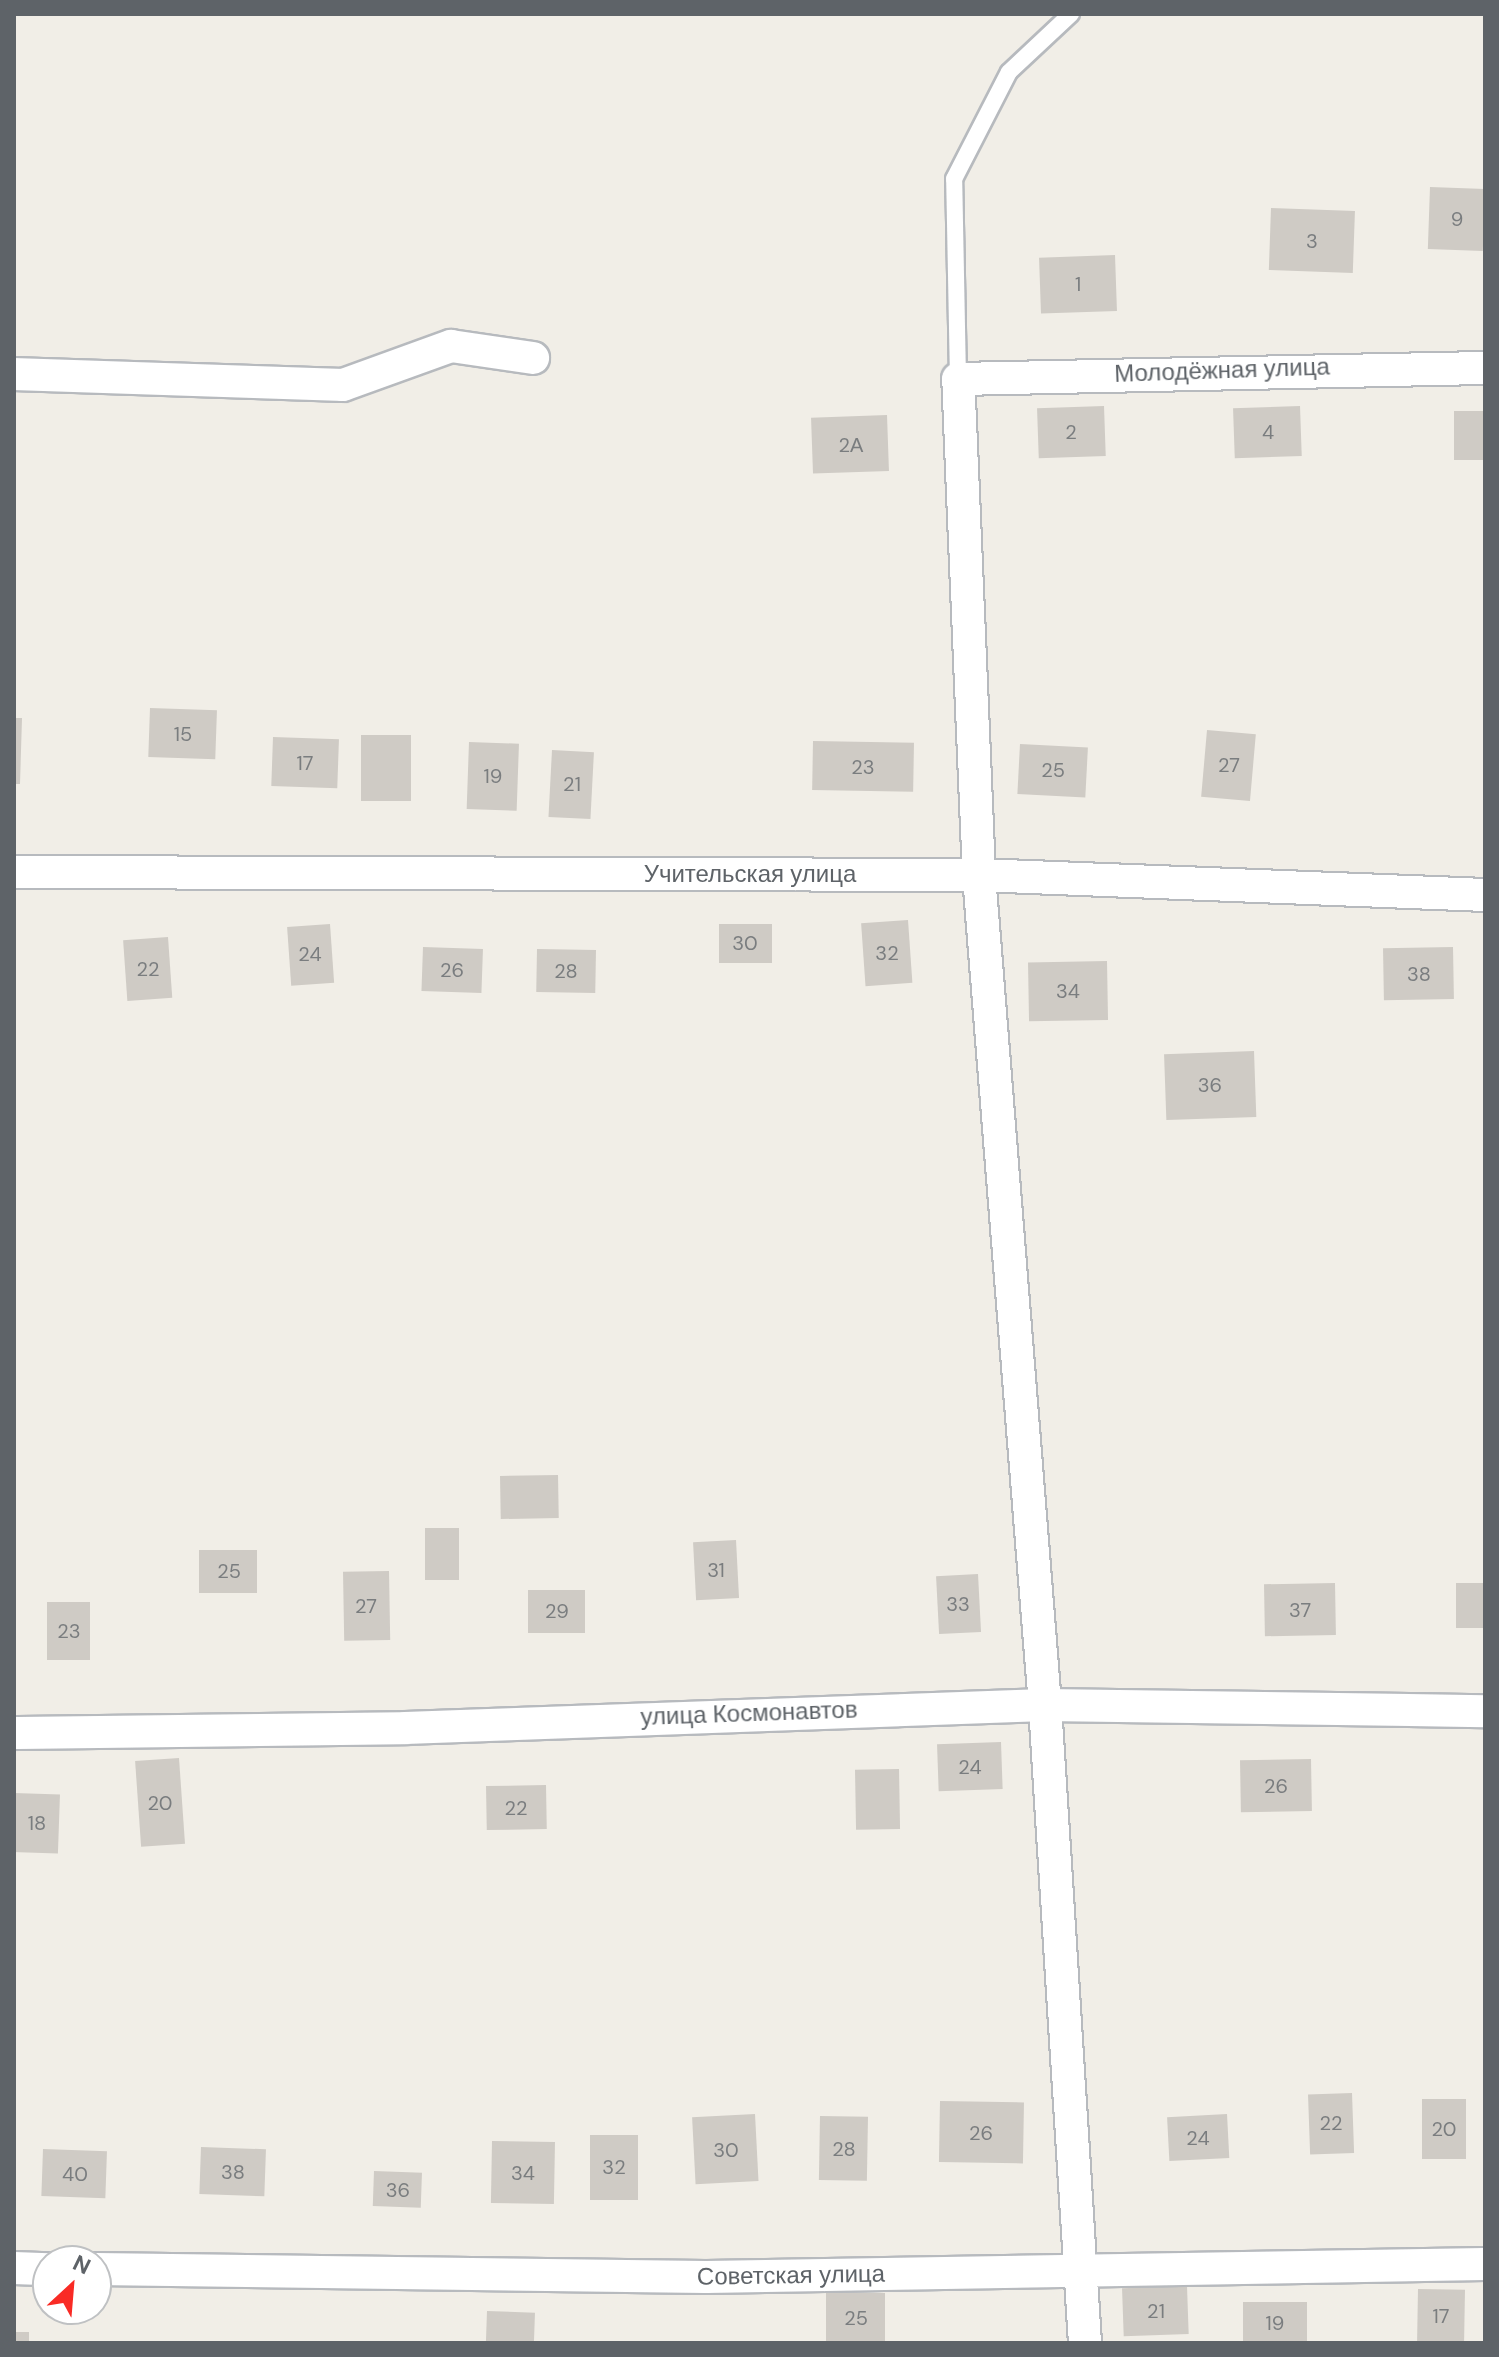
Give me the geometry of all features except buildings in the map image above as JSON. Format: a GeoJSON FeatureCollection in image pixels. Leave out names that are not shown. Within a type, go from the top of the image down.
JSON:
{"type":"FeatureCollection","features":[{"type":"Feature","properties":{"kind":"street"},"geometry":{"type":"LineString","coordinates":[[14,374],[343,385],[451,346],[533,358]]}},
{"type":"Feature","properties":{"kind":"street","name":"Молодёжная улица"},"geometry":{"type":"LineString","coordinates":[[958,379],[1485,368]]}},
{"type":"Feature","properties":{"kind":"street"},"geometry":{"type":"LineString","coordinates":[[958,379],[979,875],[1045,1705],[1085,2343]]}},
{"type":"Feature","properties":{"kind":"street","name":"Учительская улица"},"geometry":{"type":"LineString","coordinates":[[14,872],[979,875],[1485,895]]}},
{"type":"Feature","properties":{"kind":"street","name":"улица Космонавтов"},"geometry":{"type":"LineString","coordinates":[[14,1733],[405,1728],[1045,1705],[1485,1711]]}},
{"type":"Feature","properties":{"kind":"street","name":"Советская улица"},"geometry":{"type":"LineString","coordinates":[[112,2269],[706,2277],[1485,2264]]}},
{"type":"Feature","properties":{"kind":"lane"},"geometry":{"type":"LineString","coordinates":[[958,379],[954,179],[1009,72],[1071,14]]}}]}
